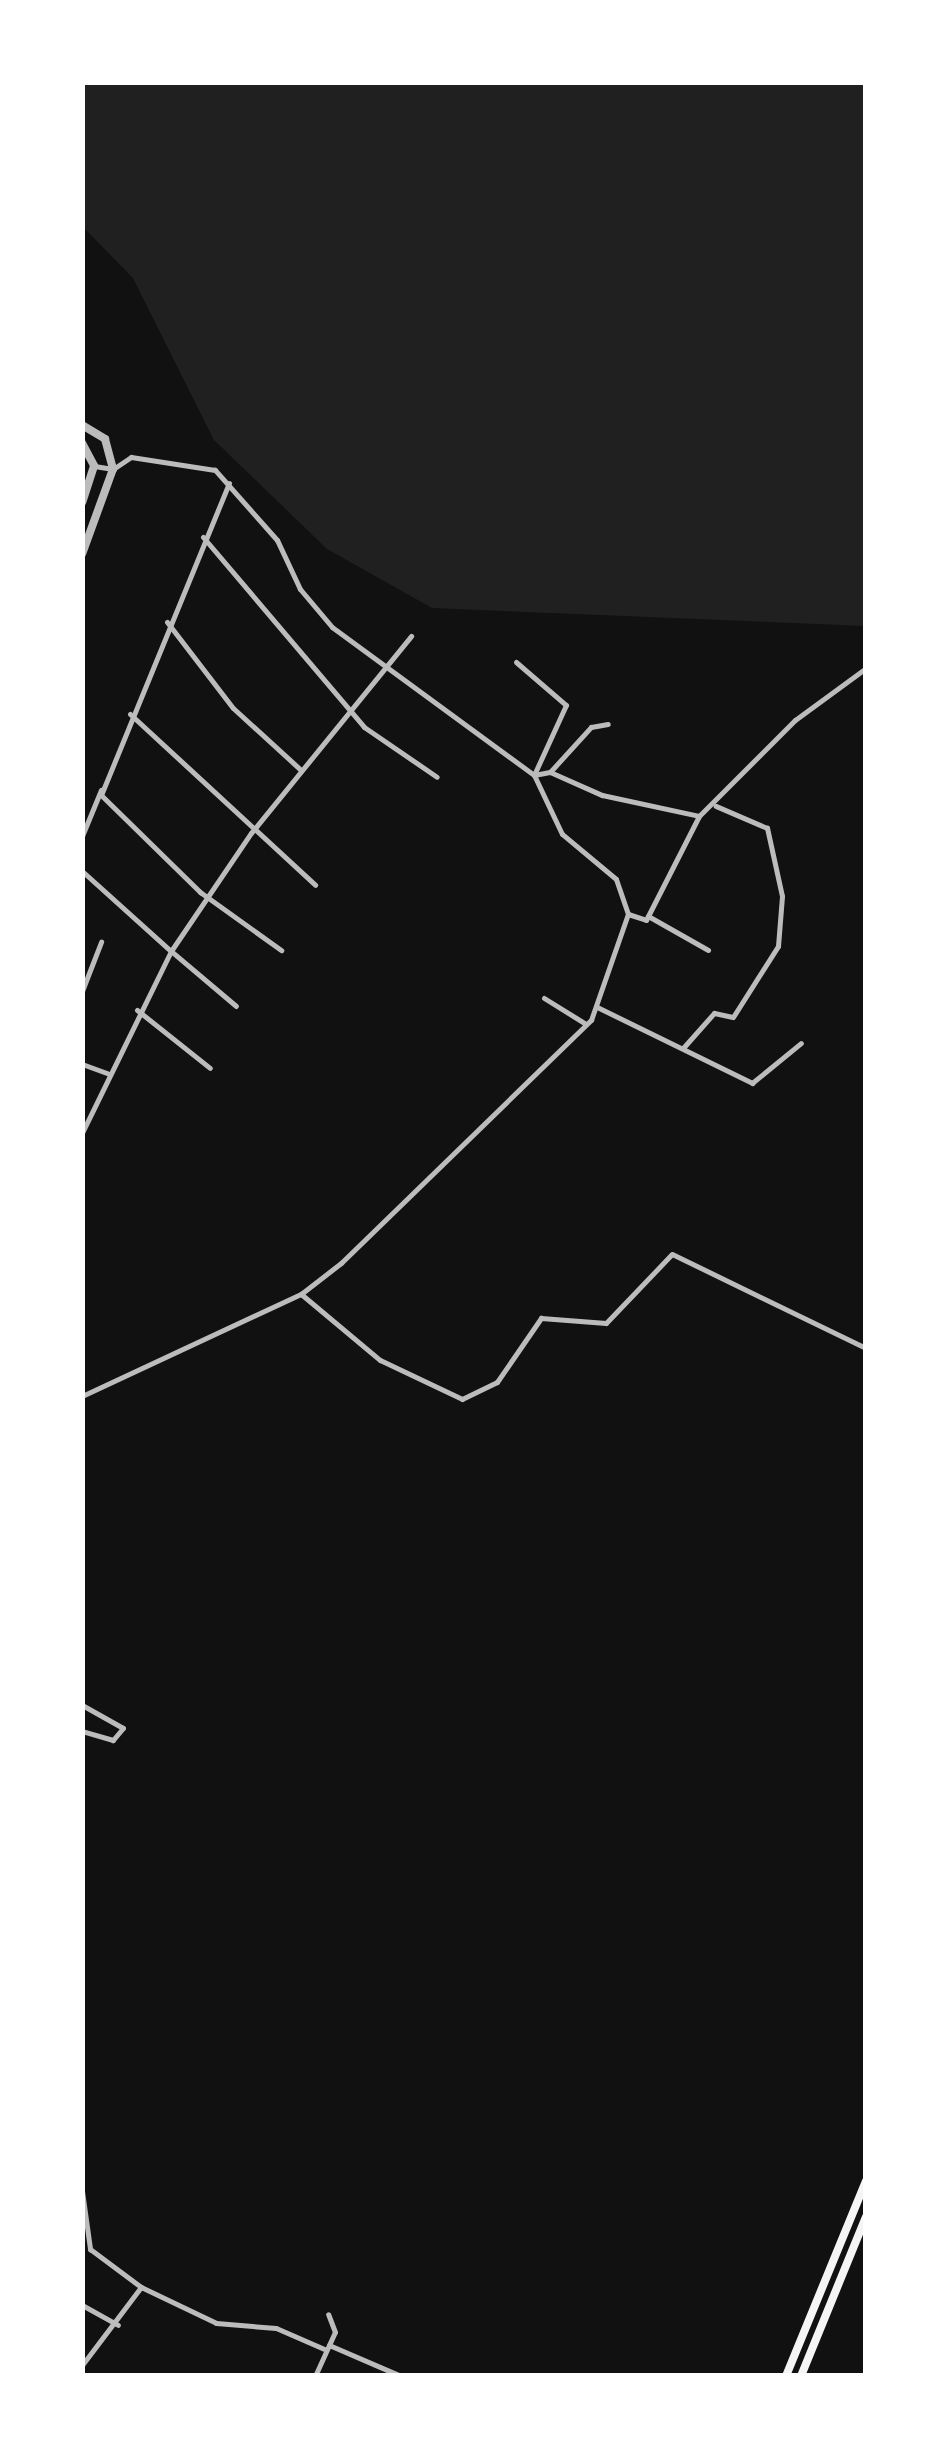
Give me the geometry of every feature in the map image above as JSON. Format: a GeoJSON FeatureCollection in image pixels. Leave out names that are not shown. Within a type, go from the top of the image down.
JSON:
{"type":"FeatureCollection","features":[{"type":"Feature","properties":{"kind":"main road"},"geometry":{"type":"LineString","coordinates":[[792,2375],[866,2180]]}},
{"type":"Feature","properties":{"kind":"main road"},"geometry":{"type":"LineString","coordinates":[[792,2375],[866,2217]]}},
{"type":"Feature","properties":{"kind":"street"},"geometry":{"type":"LineString","coordinates":[[82,424],[105,439],[113,469]]}},
{"type":"Feature","properties":{"kind":"street"},"geometry":{"type":"LineString","coordinates":[[82,443],[94,466],[82,502]]}},
{"type":"Feature","properties":{"kind":"street"},"geometry":{"type":"LineString","coordinates":[[82,554],[113,469],[130,457],[215,470],[276,540],[300,589],[381,669],[534,775],[562,834],[616,879],[628,914],[597,1007],[586,1024],[301,1294],[82,1396]]}},
{"type":"Feature","properties":{"kind":"street"},"geometry":{"type":"LineString","coordinates":[[94,466],[113,469]]}},
{"type":"Feature","properties":{"kind":"street"},"geometry":{"type":"LineString","coordinates":[[82,836],[167,622],[229,484]]}},
{"type":"Feature","properties":{"kind":"street"},"geometry":{"type":"LineString","coordinates":[[203,536],[349,710],[437,778]]}},
{"type":"Feature","properties":{"kind":"street"},"geometry":{"type":"LineString","coordinates":[[167,622],[233,708],[301,770]]}},
{"type":"Feature","properties":{"kind":"street"},"geometry":{"type":"LineString","coordinates":[[82,1133],[137,1010],[208,895],[251,833],[411,636]]}},
{"type":"Feature","properties":{"kind":"street"},"geometry":{"type":"LineString","coordinates":[[516,662],[566,705],[534,775]]}},
{"type":"Feature","properties":{"kind":"street"},"geometry":{"type":"LineString","coordinates":[[648,916],[700,816],[716,806],[795,720],[866,668]]}},
{"type":"Feature","properties":{"kind":"street"},"geometry":{"type":"LineString","coordinates":[[130,714],[251,833],[314,885]]}},
{"type":"Feature","properties":{"kind":"street"},"geometry":{"type":"LineString","coordinates":[[550,772],[591,727],[608,724]]}},
{"type":"Feature","properties":{"kind":"street"},"geometry":{"type":"LineString","coordinates":[[534,775],[550,772],[602,795],[700,816]]}},
{"type":"Feature","properties":{"kind":"street"},"geometry":{"type":"LineString","coordinates":[[104,783],[104,801],[208,895],[281,950]]}},
{"type":"Feature","properties":{"kind":"street"},"geometry":{"type":"LineString","coordinates":[[683,1048],[714,1013],[733,1017],[778,946],[782,896],[767,828],[716,806]]}},
{"type":"Feature","properties":{"kind":"street"},"geometry":{"type":"LineString","coordinates":[[82,871],[236,1006]]}},
{"type":"Feature","properties":{"kind":"street"},"geometry":{"type":"LineString","coordinates":[[628,914],[648,916],[708,950]]}},
{"type":"Feature","properties":{"kind":"street"},"geometry":{"type":"LineString","coordinates":[[82,990],[101,942]]}},
{"type":"Feature","properties":{"kind":"street"},"geometry":{"type":"LineString","coordinates":[[544,998],[586,1024]]}},
{"type":"Feature","properties":{"kind":"street"},"geometry":{"type":"LineString","coordinates":[[597,1007],[752,1084],[801,1043]]}},
{"type":"Feature","properties":{"kind":"street"},"geometry":{"type":"LineString","coordinates":[[137,1010],[210,1068]]}},
{"type":"Feature","properties":{"kind":"street"},"geometry":{"type":"LineString","coordinates":[[82,1064],[107,1073]]}},
{"type":"Feature","properties":{"kind":"street"},"geometry":{"type":"LineString","coordinates":[[301,1294],[380,1360],[462,1399],[497,1382],[541,1318],[606,1323],[672,1254],[866,1348]]}},
{"type":"Feature","properties":{"kind":"street"},"geometry":{"type":"LineString","coordinates":[[82,1705],[123,1728],[113,1740],[82,1731]]}},
{"type":"Feature","properties":{"kind":"street"},"geometry":{"type":"LineString","coordinates":[[82,2191],[90,2249],[142,2286],[216,2323],[276,2328],[401,2376]]}},
{"type":"Feature","properties":{"kind":"street"},"geometry":{"type":"LineString","coordinates":[[82,2255],[90,2249]]}},
{"type":"Feature","properties":{"kind":"street"},"geometry":{"type":"LineString","coordinates":[[82,2365],[118,2326],[142,2286]]}},
{"type":"Feature","properties":{"kind":"street"},"geometry":{"type":"LineString","coordinates":[[82,2306],[118,2326]]}},
{"type":"Feature","properties":{"kind":"street"},"geometry":{"type":"LineString","coordinates":[[315,2376],[326,2347],[328,2314]]}},
{"type":"Feature","properties":{"kind":"shaded area"},"geometry":{"type":"Polygon","coordinates":[[[82,83],[865,83],[865,626],[432,608],[327,549],[214,440],[133,278],[83,227],[82,83]]]}}]}
